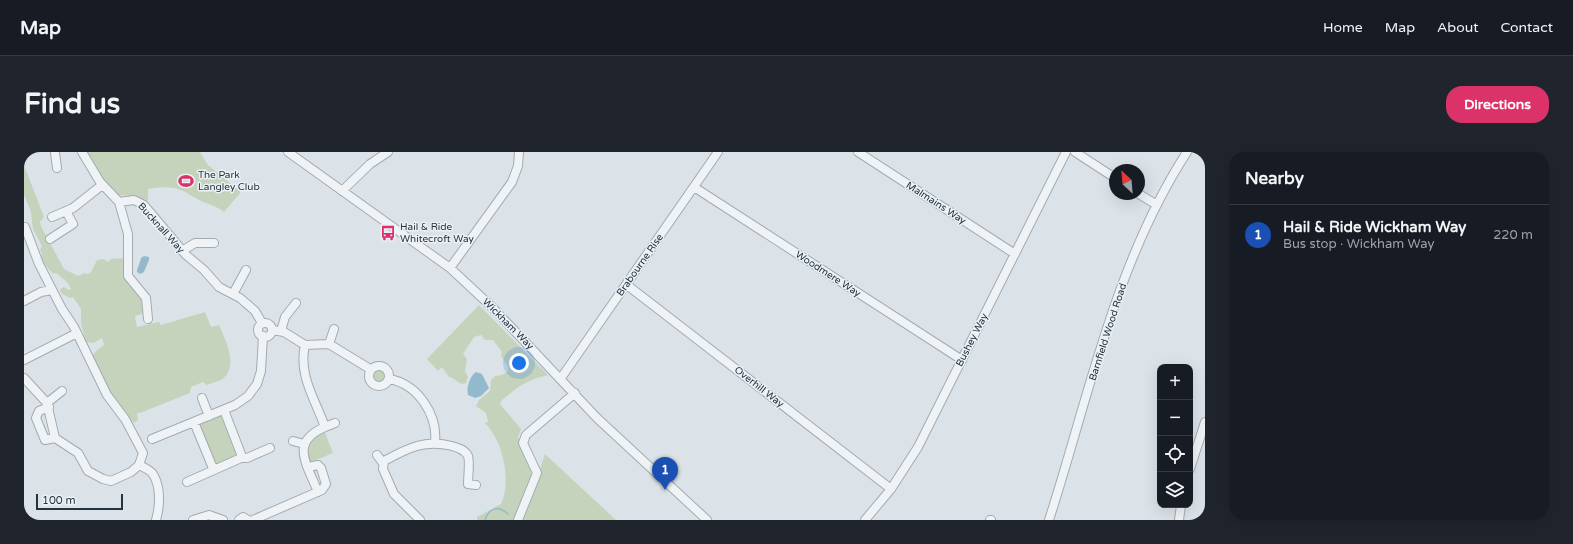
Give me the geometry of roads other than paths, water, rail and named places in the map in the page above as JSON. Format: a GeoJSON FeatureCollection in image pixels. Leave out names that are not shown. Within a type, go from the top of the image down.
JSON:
{"type":"FeatureCollection","features":[{"type":"Feature","properties":{"kind":"street"},"geometry":{"type":"LineString","coordinates":[[56,152],[57,168]]}},
{"type":"Feature","properties":{"kind":"street"},"geometry":{"type":"LineString","coordinates":[[82,152],[102,185],[119,202],[128,231],[128,276],[146,298],[148,319]]}},
{"type":"Feature","properties":{"kind":"street","name":"Wickham Way"},"geometry":{"type":"LineString","coordinates":[[288,152],[450,268],[493,308],[561,378],[597,418],[707,520]]}},
{"type":"Feature","properties":{"kind":"street"},"geometry":{"type":"LineString","coordinates":[[342,191],[370,164],[388,152]]}},
{"type":"Feature","properties":{"kind":"street"},"geometry":{"type":"LineString","coordinates":[[450,268],[512,182],[518,166],[519,152]]}},
{"type":"Feature","properties":{"kind":"street","name":"Brabourne Rise"},"geometry":{"type":"LineString","coordinates":[[561,378],[718,152]]}},
{"type":"Feature","properties":{"kind":"street","name":"Malmains Way"},"geometry":{"type":"LineString","coordinates":[[858,152],[1015,254]]}},
{"type":"Feature","properties":{"kind":"street","name":"Bushey Way"},"geometry":{"type":"LineString","coordinates":[[865,520],[891,489],[918,447],[1066,152]]}},
{"type":"Feature","properties":{"kind":"street"},"geometry":{"type":"LineString","coordinates":[[1075,152],[1109,174]]}},
{"type":"Feature","properties":{"kind":"street","name":"Barnfield Wood Road"},"geometry":{"type":"LineString","coordinates":[[1049,520],[1123,285],[1138,244],[1157,205],[1187,152]]}},
{"type":"Feature","properties":{"kind":"street"},"geometry":{"type":"LineString","coordinates":[[52,217],[66,211],[102,185]]}},
{"type":"Feature","properties":{"kind":"street","name":"Woodmere Way"},"geometry":{"type":"LineString","coordinates":[[694,187],[962,360]]}},
{"type":"Feature","properties":{"kind":"street"},"geometry":{"type":"LineString","coordinates":[[1145,198],[1157,205]]}},
{"type":"Feature","properties":{"kind":"street","name":"Bucknall Way"},"geometry":{"type":"LineString","coordinates":[[119,202],[132,200],[140,202],[182,251],[204,270],[220,287],[233,294],[255,311],[262,323],[268,324],[272,330],[281,331],[305,345]]}},
{"type":"Feature","properties":{"kind":"street"},"geometry":{"type":"LineString","coordinates":[[50,239],[73,224],[66,211]]}},
{"type":"Feature","properties":{"kind":"street"},"geometry":{"type":"LineString","coordinates":[[24,378],[48,405],[55,438],[78,453],[88,471],[103,479],[111,481],[131,472],[140,465],[142,453],[125,419],[107,395],[77,333],[52,290],[39,264],[25,228]]}},
{"type":"Feature","properties":{"kind":"street"},"geometry":{"type":"LineString","coordinates":[[182,251],[195,242],[214,243]]}},
{"type":"Feature","properties":{"kind":"street"},"geometry":{"type":"LineString","coordinates":[[233,294],[246,270]]}},
{"type":"Feature","properties":{"kind":"street","name":"Overhill Way"},"geometry":{"type":"LineString","coordinates":[[627,285],[891,489]]}},
{"type":"Feature","properties":{"kind":"street"},"geometry":{"type":"LineString","coordinates":[[24,301],[41,292],[52,290]]}},
{"type":"Feature","properties":{"kind":"street"},"geometry":{"type":"LineString","coordinates":[[281,331],[285,317],[296,303]]}},
{"type":"Feature","properties":{"kind":"street"},"geometry":{"type":"LineString","coordinates":[[152,439],[224,410],[244,399],[257,384],[262,366],[263,336],[258,330],[262,323]]}},
{"type":"Feature","properties":{"kind":"street"},"geometry":{"type":"LineString","coordinates":[[329,344],[334,329]]}},
{"type":"Feature","properties":{"kind":"street"},"geometry":{"type":"LineString","coordinates":[[263,336],[269,335],[272,330]]}},
{"type":"Feature","properties":{"kind":"street"},"geometry":{"type":"LineString","coordinates":[[24,360],[77,333]]}},
{"type":"Feature","properties":{"kind":"street"},"geometry":{"type":"LineString","coordinates":[[325,427],[305,378],[303,359],[305,345],[329,344],[370,369]]}},
{"type":"Feature","properties":{"kind":"street"},"geometry":{"type":"LineString","coordinates":[[376,366],[383,368],[388,373],[389,379],[385,385],[377,390],[370,381],[368,373],[370,369],[376,366]]}},
{"type":"Feature","properties":{"kind":"street"},"geometry":{"type":"LineString","coordinates":[[389,379],[405,385],[417,395],[429,409],[435,425],[435,443]]}},
{"type":"Feature","properties":{"kind":"street"},"geometry":{"type":"LineString","coordinates":[[55,438],[48,441],[44,439],[36,418],[39,411],[48,405],[62,391]]}},
{"type":"Feature","properties":{"kind":"street"},"geometry":{"type":"LineString","coordinates":[[518,520],[537,473],[523,443],[526,435],[575,393]]}},
{"type":"Feature","properties":{"kind":"street"},"geometry":{"type":"LineString","coordinates":[[202,398],[209,416]]}},
{"type":"Feature","properties":{"kind":"street"},"geometry":{"type":"LineString","coordinates":[[224,410],[241,454],[241,458]]}},
{"type":"Feature","properties":{"kind":"street"},"geometry":{"type":"LineString","coordinates":[[194,422],[212,466],[215,468]]}},
{"type":"Feature","properties":{"kind":"street"},"geometry":{"type":"LineString","coordinates":[[1193,460],[1205,422]]}},
{"type":"Feature","properties":{"kind":"street"},"geometry":{"type":"LineString","coordinates":[[253,520],[324,489],[325,480],[320,466],[308,465],[304,453],[304,444],[310,435],[335,423]]}},
{"type":"Feature","properties":{"kind":"street"},"geometry":{"type":"LineString","coordinates":[[293,441],[304,444]]}},
{"type":"Feature","properties":{"kind":"street"},"geometry":{"type":"LineString","coordinates":[[383,463],[416,446],[435,443],[458,448],[466,453],[468,459],[469,485]]}},
{"type":"Feature","properties":{"kind":"street"},"geometry":{"type":"LineString","coordinates":[[187,482],[211,472],[215,468],[241,458],[247,458],[270,448]]}},
{"type":"Feature","properties":{"kind":"street"},"geometry":{"type":"LineString","coordinates":[[377,455],[383,463],[383,469],[394,494],[420,520]]}},
{"type":"Feature","properties":{"kind":"street"},"geometry":{"type":"LineString","coordinates":[[140,465],[152,472],[159,490],[159,511],[156,520]]}},
{"type":"Feature","properties":{"kind":"street"},"geometry":{"type":"LineString","coordinates":[[1179,520],[1181,508]]}},
{"type":"Feature","properties":{"kind":"street"},"geometry":{"type":"LineString","coordinates":[[193,520],[209,515],[223,520]]}},
{"type":"Feature","properties":{"kind":"street"},"geometry":{"type":"LineString","coordinates":[[239,520],[244,518],[248,520]]}},
{"type":"Feature","properties":{"kind":"water"},"geometry":{"type":"Polygon","coordinates":[[[144,256],[149,257],[149,260],[144,272],[140,274],[137,272],[137,269],[141,258],[144,256]]]}},
{"type":"Feature","properties":{"kind":"water"},"geometry":{"type":"Polygon","coordinates":[[[476,372],[482,374],[489,388],[481,396],[475,398],[468,395],[468,386],[470,379],[476,372]]]}},
{"type":"Feature","properties":{"kind":"waterway"},"geometry":{"type":"LineString","coordinates":[[485,520],[491,510],[494,509],[501,509],[508,514]]}},
{"type":"Feature","properties":{"kind":"place","name":"The Park Langley Club"},"geometry":{"type":"Point","coordinates":[186,181]}},
{"type":"Feature","properties":{"kind":"place","name":"Hail & Ride Whitecroft Way"},"geometry":{"type":"Point","coordinates":[388,233]}},
{"type":"Feature","properties":{"kind":"place","name":"Hail & Ride Wickham Way"},"geometry":{"type":"Point","coordinates":[665,490]}}]}
